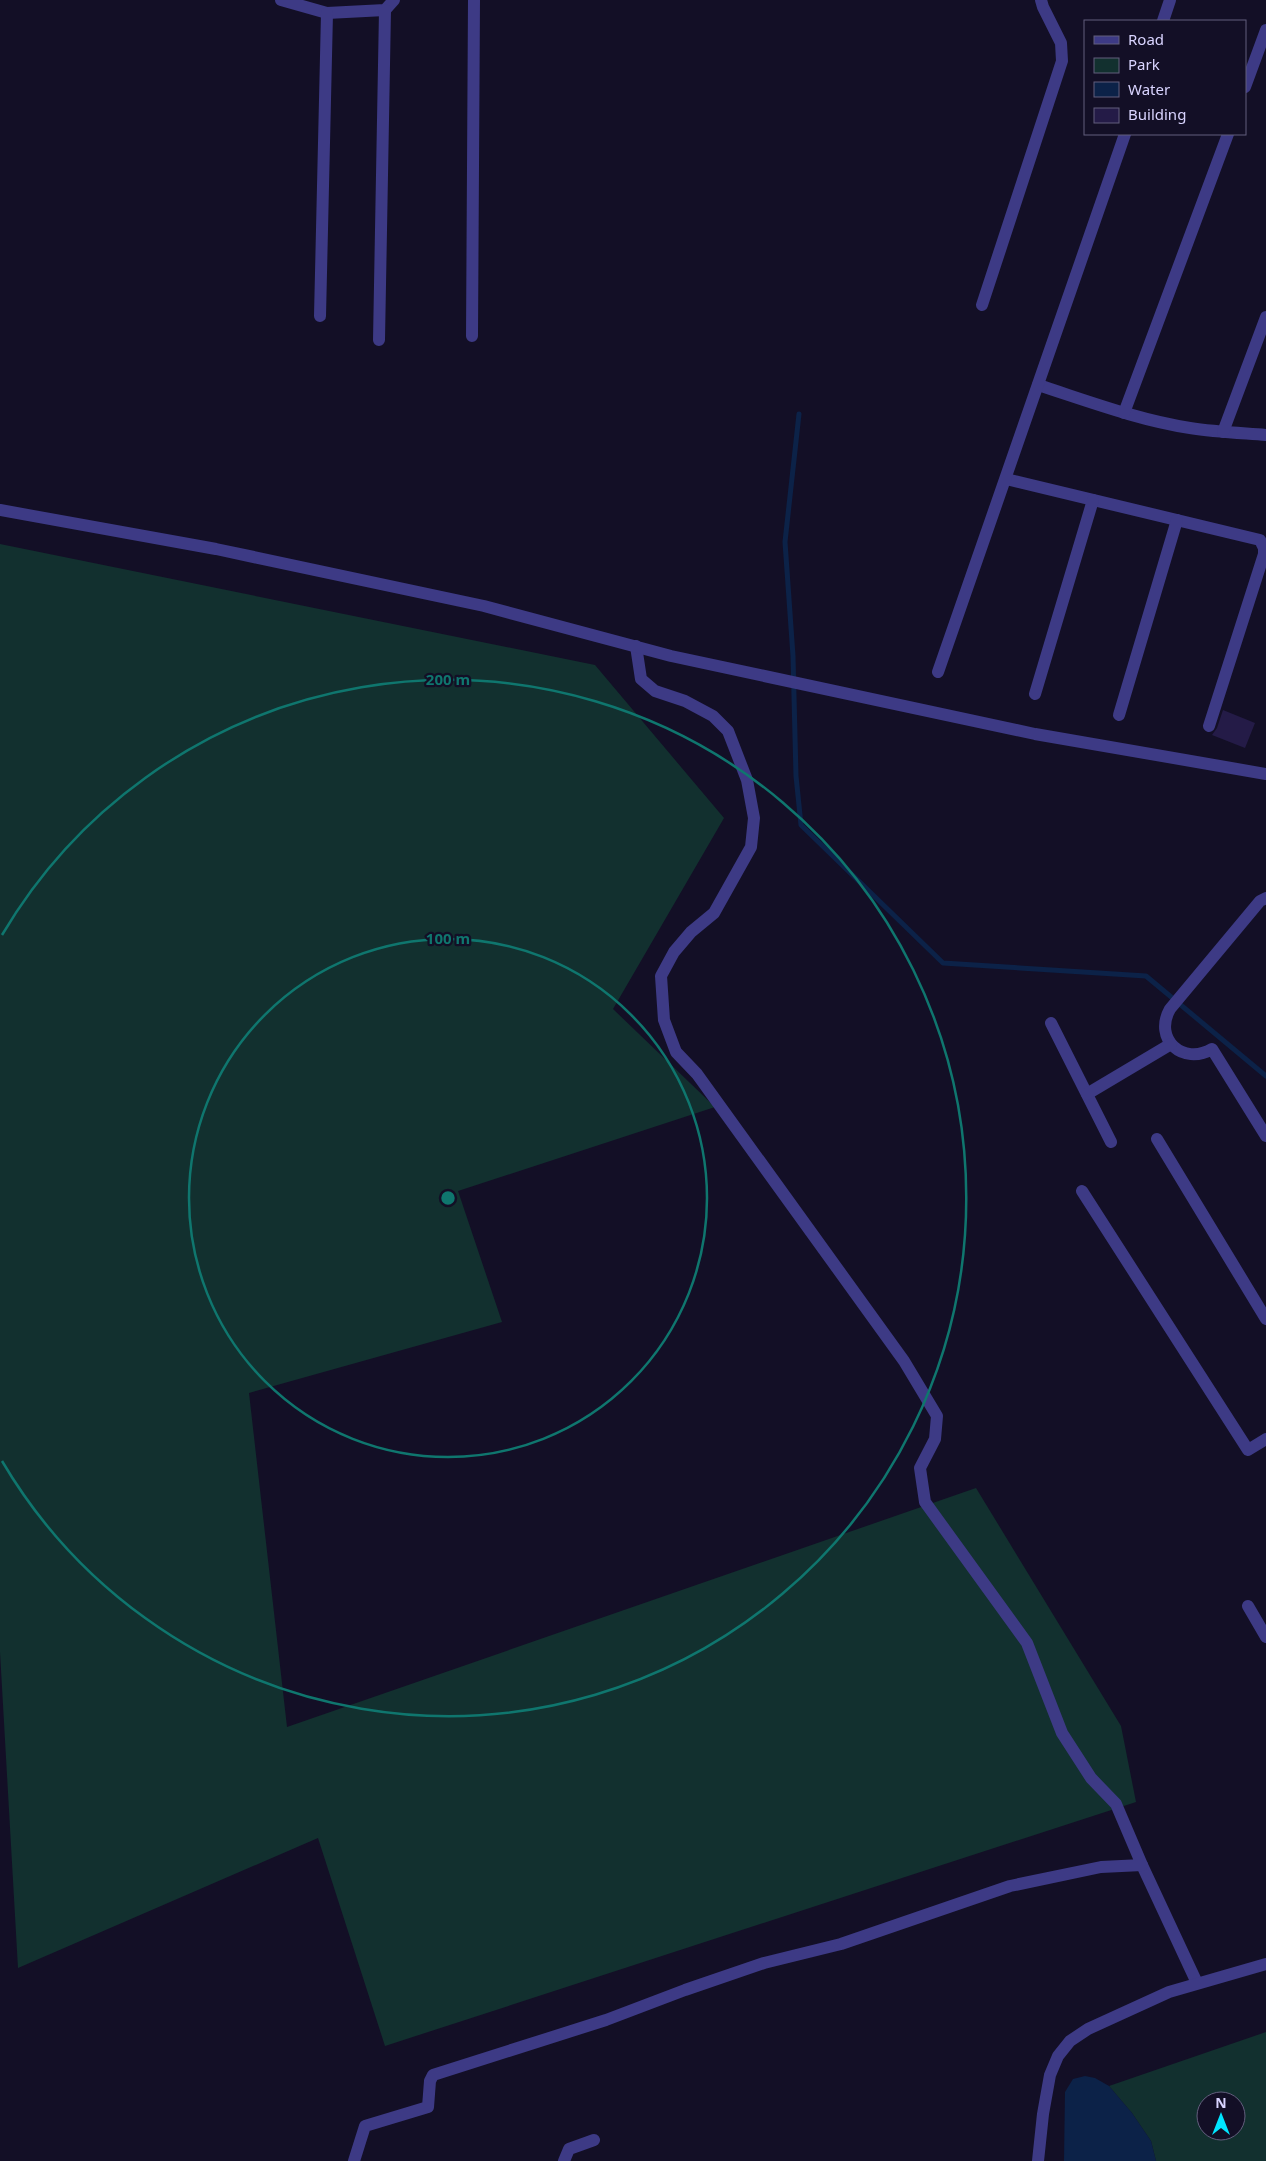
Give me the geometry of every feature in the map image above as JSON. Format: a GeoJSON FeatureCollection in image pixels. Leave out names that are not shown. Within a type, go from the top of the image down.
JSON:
{"type":"FeatureCollection","features":[{"type":"Feature","properties":{"kind":"street"},"geometry":{"type":"LineString","coordinates":[[281,0],[327,13],[389,5],[379,340]]}},
{"type":"Feature","properties":{"kind":"street"},"geometry":{"type":"LineString","coordinates":[[472,336],[474,0]]}},
{"type":"Feature","properties":{"kind":"street"},"geometry":{"type":"LineString","coordinates":[[982,304],[1062,61],[1061,43],[1042,7],[1041,0]]}},
{"type":"Feature","properties":{"kind":"street"},"geometry":{"type":"LineString","coordinates":[[1163,20],[1170,0]]}},
{"type":"Feature","properties":{"kind":"street"},"geometry":{"type":"LineString","coordinates":[[320,316],[327,13]]}},
{"type":"Feature","properties":{"kind":"street"},"geometry":{"type":"LineString","coordinates":[[1246,84],[1266,30]]}},
{"type":"Feature","properties":{"kind":"street"},"geometry":{"type":"LineString","coordinates":[[938,672],[1124,135]]}},
{"type":"Feature","properties":{"kind":"street"},"geometry":{"type":"LineString","coordinates":[[1124,413],[1228,135]]}},
{"type":"Feature","properties":{"kind":"street"},"geometry":{"type":"LineString","coordinates":[[1223,432],[1266,317]]}},
{"type":"Feature","properties":{"kind":"street"},"geometry":{"type":"LineString","coordinates":[[1038,385],[1124,413],[1189,428],[1266,436]]}},
{"type":"Feature","properties":{"kind":"street"},"geometry":{"type":"LineString","coordinates":[[1006,479],[1260,540],[1264,548],[1264,554],[1209,726]]}},
{"type":"Feature","properties":{"kind":"street"},"geometry":{"type":"LineString","coordinates":[[1035,694],[1093,500]]}},
{"type":"Feature","properties":{"kind":"street"},"geometry":{"type":"LineString","coordinates":[[0,510],[216,549],[475,604],[671,656],[1035,734],[1266,774]]}},
{"type":"Feature","properties":{"kind":"street"},"geometry":{"type":"LineString","coordinates":[[1119,715],[1177,520]]}},
{"type":"Feature","properties":{"kind":"street"},"geometry":{"type":"LineString","coordinates":[[636,646],[641,678],[654,691],[685,701],[713,716],[728,731],[747,780],[754,818],[751,847],[714,913],[691,932],[674,952],[661,976],[664,1020],[676,1052],[697,1074],[899,1353],[932,1408],[936,1416],[935,1439],[920,1468],[925,1502],[1027,1644],[1062,1734],[1092,1778],[1116,1804],[1197,1983]]}},
{"type":"Feature","properties":{"kind":"street"},"geometry":{"type":"LineString","coordinates":[[1266,898],[1260,901],[1170,1009],[1165,1023],[1167,1037],[1171,1044],[1183,1053],[1190,1055],[1206,1053],[1212,1049],[1266,1136]]}},
{"type":"Feature","properties":{"kind":"street"},"geometry":{"type":"LineString","coordinates":[[1051,1023],[1111,1142]]}},
{"type":"Feature","properties":{"kind":"street"},"geometry":{"type":"LineString","coordinates":[[1087,1094],[1171,1044]]}},
{"type":"Feature","properties":{"kind":"street"},"geometry":{"type":"LineString","coordinates":[[1157,1139],[1266,1319]]}},
{"type":"Feature","properties":{"kind":"street"},"geometry":{"type":"LineString","coordinates":[[1082,1191],[1248,1450],[1266,1439]]}},
{"type":"Feature","properties":{"kind":"street"},"geometry":{"type":"LineString","coordinates":[[1248,1606],[1266,1637]]}},
{"type":"Feature","properties":{"kind":"street"},"geometry":{"type":"LineString","coordinates":[[354,2161],[365,2126],[428,2107],[430,2081],[433,2075],[606,2020],[764,1963],[841,1944],[1010,1886],[1101,1867],[1142,1865]]}},
{"type":"Feature","properties":{"kind":"street"},"geometry":{"type":"LineString","coordinates":[[1038,2161],[1042,2114],[1050,2075],[1058,2056],[1070,2041],[1088,2029],[1169,1992],[1266,1964]]}},
{"type":"Feature","properties":{"kind":"street"},"geometry":{"type":"LineString","coordinates":[[564,2161],[569,2149],[594,2140]]}},
{"type":"Feature","properties":{"kind":"green space"},"geometry":{"type":"Polygon","coordinates":[[[0,544],[595,665],[724,818],[613,1009],[715,1107],[458,1191],[502,1322],[249,1393],[287,1727],[976,1488],[1121,1726],[1136,1802],[385,2046],[318,1838],[18,1968],[0,1652],[0,544]]]}},
{"type":"Feature","properties":{"kind":"green space"},"geometry":{"type":"Polygon","coordinates":[[[1266,2032],[1266,2161],[1156,2161],[1151,2141],[1132,2113],[1109,2086],[1266,2032]]]}},
{"type":"Feature","properties":{"kind":"water"},"geometry":{"type":"Polygon","coordinates":[[[1085,2076],[1095,2078],[1109,2086],[1132,2113],[1151,2141],[1156,2161],[1064,2161],[1065,2092],[1073,2079],[1085,2076]]]}},
{"type":"Feature","properties":{"kind":"building"},"geometry":{"type":"Polygon","coordinates":[[[1223,710],[1255,723],[1245,748],[1212,735],[1217,728],[1223,710]]]}},
{"type":"Feature","properties":{"kind":"waterway"},"geometry":{"type":"LineString","coordinates":[[799,414],[785,542],[793,656],[796,776],[801,825],[943,963],[1146,976],[1266,1076]]}}]}
